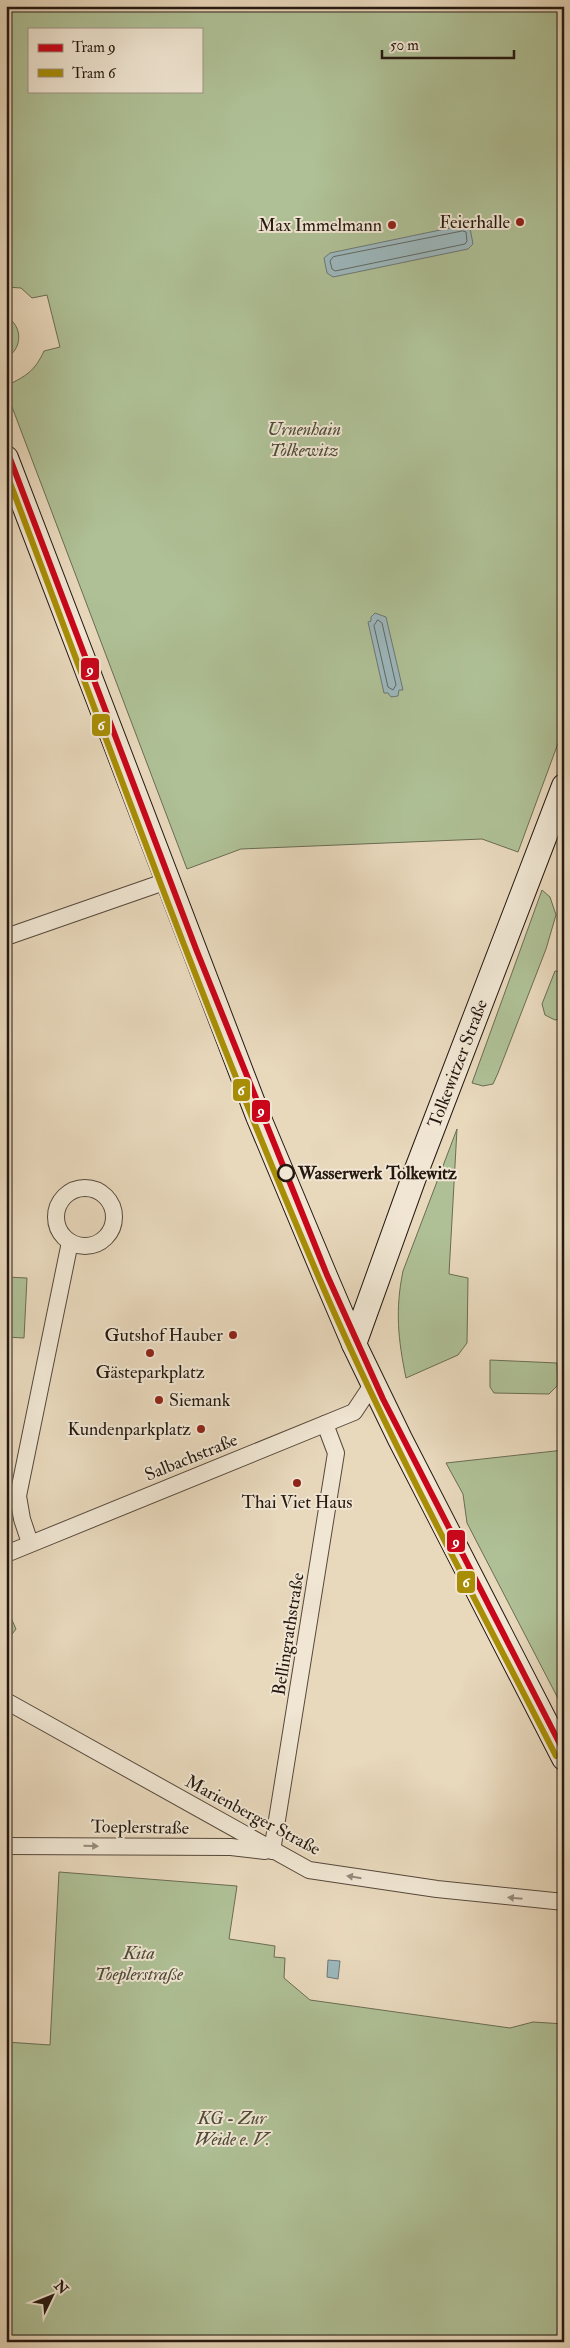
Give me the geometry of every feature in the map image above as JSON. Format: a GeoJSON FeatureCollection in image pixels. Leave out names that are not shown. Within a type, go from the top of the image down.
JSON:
{"type":"FeatureCollection","features":[{"type":"Feature","properties":{"kind":"main road"},"geometry":{"type":"LineString","coordinates":[[6,458],[276,1161],[354,1344],[564,1758]]}},
{"type":"Feature","properties":{"kind":"main road","name":"Tolkewitzer Straße"},"geometry":{"type":"LineString","coordinates":[[354,1344],[417,1169],[564,786]]}},
{"type":"Feature","properties":{"kind":"street"},"geometry":{"type":"LineString","coordinates":[[6,937],[167,881]]}},
{"type":"Feature","properties":{"kind":"street"},"geometry":{"type":"LineString","coordinates":[[30,1544],[22,1519],[18,1496],[70,1242]]}},
{"type":"Feature","properties":{"kind":"street","name":"Salbachstraße"},"geometry":{"type":"LineString","coordinates":[[6,1554],[354,1412],[370,1388],[370,1378]]}},
{"type":"Feature","properties":{"kind":"street","name":"Bellingrathstraße"},"geometry":{"type":"LineString","coordinates":[[272,1851],[336,1453],[325,1424]]}},
{"type":"Feature","properties":{"kind":"street","name":"Marienberger Straße"},"geometry":{"type":"LineString","coordinates":[[6,1701],[309,1870],[445,1890],[564,1902]]}},
{"type":"Feature","properties":{"kind":"street","name":"Toeplerstraße"},"geometry":{"type":"LineString","coordinates":[[6,1846],[231,1847],[272,1851]]}},
{"type":"Feature","properties":{"kind":"green space","name":"Urnenhain Tolkewitz"},"geometry":{"type":"Polygon","coordinates":[[[6,6],[564,6],[564,727],[518,852],[482,839],[241,849],[187,869],[6,391],[6,386],[24,376],[37,364],[44,351],[60,347],[47,295],[32,298],[21,288],[6,287],[6,6]]]}},
{"type":"Feature","properties":{"kind":"green space"},"geometry":{"type":"Polygon","coordinates":[[[6,317],[16,326],[19,337],[16,349],[6,358],[6,317]]]}},
{"type":"Feature","properties":{"kind":"green space"},"geometry":{"type":"Polygon","coordinates":[[[542,890],[550,897],[556,915],[546,949],[493,1084],[483,1086],[472,1083],[542,890]]]}},
{"type":"Feature","properties":{"kind":"green space"},"geometry":{"type":"Polygon","coordinates":[[[555,971],[564,972],[564,1018],[555,1020],[545,1015],[542,1004],[555,971]]]}},
{"type":"Feature","properties":{"kind":"green space"},"geometry":{"type":"Polygon","coordinates":[[[457,1129],[449,1274],[468,1278],[467,1343],[458,1355],[406,1378],[398,1324],[403,1271],[457,1129]]]}},
{"type":"Feature","properties":{"kind":"green space"},"geometry":{"type":"Polygon","coordinates":[[[6,1277],[27,1278],[24,1338],[6,1337],[6,1277]]]}},
{"type":"Feature","properties":{"kind":"green space"},"geometry":{"type":"Polygon","coordinates":[[[490,1360],[557,1363],[558,1385],[549,1394],[494,1393],[490,1387],[490,1360]]]}},
{"type":"Feature","properties":{"kind":"green space"},"geometry":{"type":"Polygon","coordinates":[[[564,1450],[564,1710],[467,1523],[463,1494],[446,1463],[564,1450]]]}},
{"type":"Feature","properties":{"kind":"green space"},"geometry":{"type":"Polygon","coordinates":[[[6,1607],[16,1629],[6,1642],[6,1607]]]}},
{"type":"Feature","properties":{"kind":"green space"},"geometry":{"type":"Polygon","coordinates":[[[59,1872],[237,1886],[229,1939],[275,1946],[274,1957],[285,1958],[284,1978],[310,2000],[510,2028],[533,2022],[564,2024],[564,2342],[6,2342],[6,2042],[50,2045],[59,1872]]]}},
{"type":"Feature","properties":{"kind":"water"},"geometry":{"type":"Polygon","coordinates":[[[464,225],[470,228],[473,244],[468,249],[333,277],[327,273],[324,258],[330,253],[464,225]]]}},
{"type":"Feature","properties":{"kind":"water"},"geometry":{"type":"Polygon","coordinates":[[[375,613],[386,617],[403,690],[399,690],[398,696],[391,697],[388,693],[384,693],[368,622],[371,621],[371,617],[375,613]]]}},
{"type":"Feature","properties":{"kind":"water"},"geometry":{"type":"Polygon","coordinates":[[[328,1960],[340,1961],[338,1979],[327,1977],[328,1960]]]}},
{"type":"Feature","properties":{"kind":"tram line","name":"9"},"geometry":{"type":"LineString","coordinates":[[6,448],[196,949],[327,1275],[383,1399],[564,1752]]}},
{"type":"Feature","properties":{"kind":"tram line","name":"6"},"geometry":{"type":"LineString","coordinates":[[6,472],[197,978],[236,1078],[319,1278],[403,1459],[556,1756]]}},
{"type":"Feature","properties":{"kind":"place","name":"Feierhalle"},"geometry":{"type":"Point","coordinates":[520,222]}},
{"type":"Feature","properties":{"kind":"place","name":"Max Immelmann"},"geometry":{"type":"Point","coordinates":[392,225]}},
{"type":"Feature","properties":{"kind":"place","name":"Wasserwerk Tolkewitz"},"geometry":{"type":"Point","coordinates":[286,1173]}},
{"type":"Feature","properties":{"kind":"place","name":"Gutshof Hauber"},"geometry":{"type":"Point","coordinates":[233,1335]}},
{"type":"Feature","properties":{"kind":"place","name":"Gästeparkplatz"},"geometry":{"type":"Point","coordinates":[150,1353]}},
{"type":"Feature","properties":{"kind":"place","name":"Siemank"},"geometry":{"type":"Point","coordinates":[159,1400]}},
{"type":"Feature","properties":{"kind":"place","name":"Kundenparkplatz"},"geometry":{"type":"Point","coordinates":[201,1429]}},
{"type":"Feature","properties":{"kind":"place","name":"Thai Viet Haus"},"geometry":{"type":"Point","coordinates":[297,1483]}},
{"type":"Feature","properties":{"kind":"park label","name":"Kita Toeplerstraße"},"geometry":{"type":"Point","coordinates":[139,1964]}},
{"type":"Feature","properties":{"kind":"park label","name":"KG - Zur Weide e. V."},"geometry":{"type":"Point","coordinates":[232,2128]}}]}
